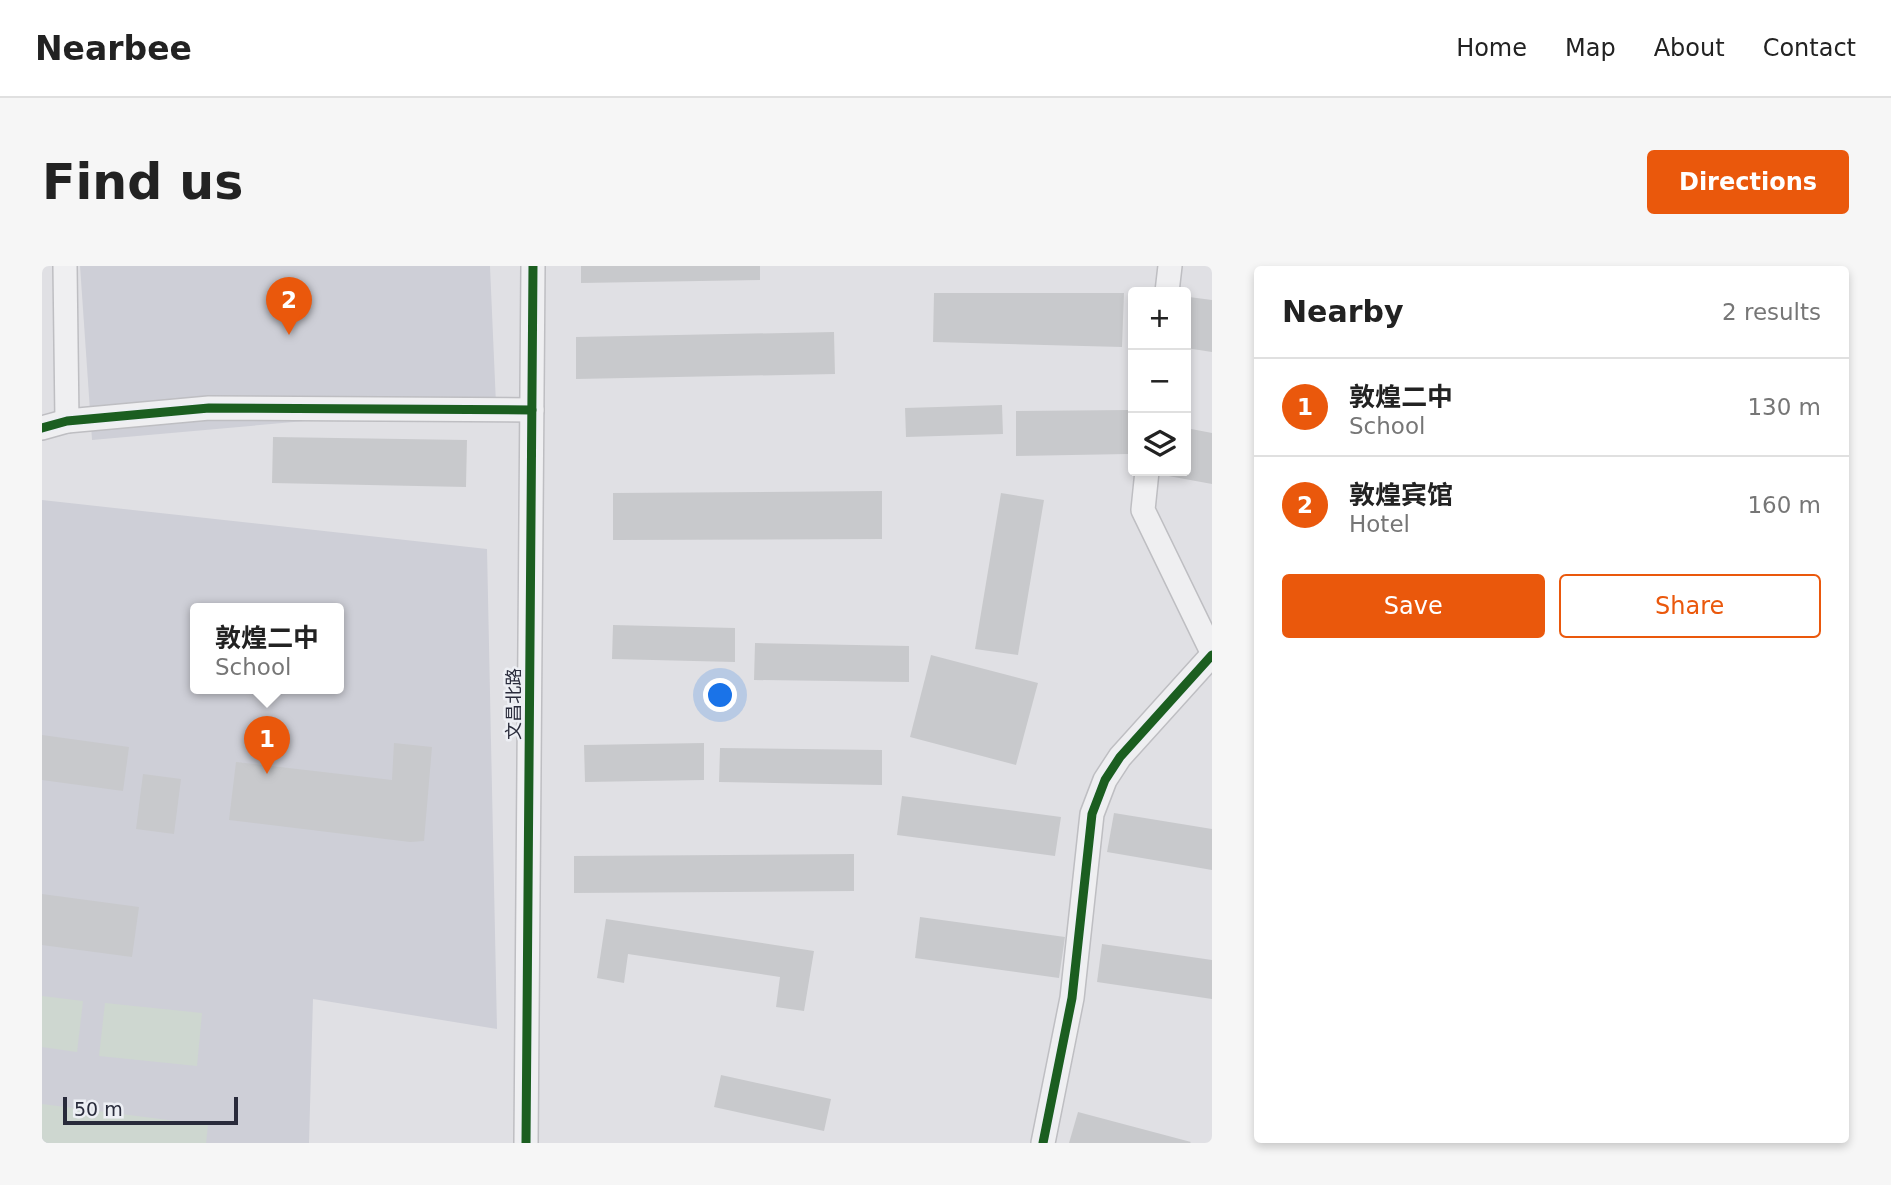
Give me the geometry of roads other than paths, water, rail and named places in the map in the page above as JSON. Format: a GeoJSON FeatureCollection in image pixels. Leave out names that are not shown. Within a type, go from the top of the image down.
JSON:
{"type":"FeatureCollection","features":[{"type":"Feature","properties":{"kind":"street"},"geometry":{"type":"LineString","coordinates":[[65,266],[67,421]]}},
{"type":"Feature","properties":{"kind":"street","name":"文昌北路"},"geometry":{"type":"LineString","coordinates":[[526,1143],[533,266]]}},
{"type":"Feature","properties":{"kind":"street"},"geometry":{"type":"LineString","coordinates":[[1168,287],[1170,266]]}},
{"type":"Feature","properties":{"kind":"street"},"geometry":{"type":"LineString","coordinates":[[42,428],[67,421],[209,408],[532,410]]}},
{"type":"Feature","properties":{"kind":"street"},"geometry":{"type":"LineString","coordinates":[[1043,1143],[1072,998],[1093,814],[1105,780],[1120,757],[1212,653],[1143,510],[1146,476]]}},
{"type":"Feature","properties":{"kind":"place","name":"敦煌宾馆"},"geometry":{"type":"Point","coordinates":[289,335]}},
{"type":"Feature","properties":{"kind":"place","name":"敦煌二中"},"geometry":{"type":"Point","coordinates":[267,774]}}]}
